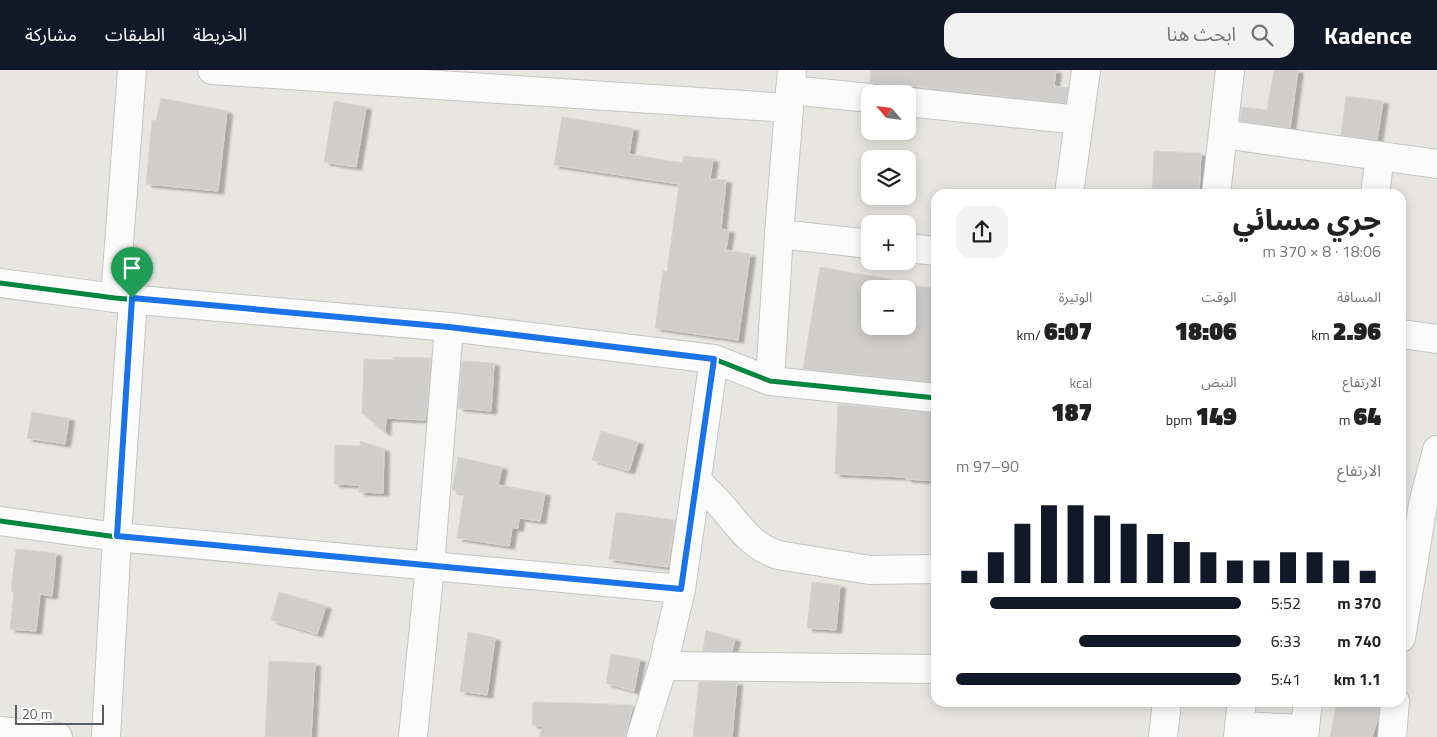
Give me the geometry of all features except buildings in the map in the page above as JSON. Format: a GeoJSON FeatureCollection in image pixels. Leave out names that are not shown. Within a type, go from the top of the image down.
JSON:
{"type":"FeatureCollection","features":[{"type":"Feature","properties":{"kind":"street"},"geometry":{"type":"LineString","coordinates":[[106,737],[117,536],[132,70]]}},
{"type":"Feature","properties":{"kind":"street"},"geometry":{"type":"LineString","coordinates":[[212,70],[790,89],[861,97]]}},
{"type":"Feature","properties":{"kind":"street"},"geometry":{"type":"LineString","coordinates":[[1070,189],[1086,70]]}},
{"type":"Feature","properties":{"kind":"street"},"geometry":{"type":"LineString","coordinates":[[1217,189],[1230,70]]}},
{"type":"Feature","properties":{"kind":"street"},"geometry":{"type":"LineString","coordinates":[[770,381],[790,89]]}},
{"type":"Feature","properties":{"kind":"street"},"geometry":{"type":"LineString","coordinates":[[916,103],[1079,120]]}},
{"type":"Feature","properties":{"kind":"street"},"geometry":{"type":"LineString","coordinates":[[1223,134],[1437,164]]}},
{"type":"Feature","properties":{"kind":"street"},"geometry":{"type":"LineString","coordinates":[[1375,189],[1380,156]]}},
{"type":"Feature","properties":{"kind":"street"},"geometry":{"type":"LineString","coordinates":[[779,234],[861,243]]}},
{"type":"Feature","properties":{"kind":"street"},"geometry":{"type":"LineString","coordinates":[[916,249],[931,250]]}},
{"type":"Feature","properties":{"kind":"street"},"geometry":{"type":"LineString","coordinates":[[0,283],[124,298],[449,327],[714,359],[770,381],[931,397]]}},
{"type":"Feature","properties":{"kind":"street"},"geometry":{"type":"LineString","coordinates":[[413,737],[430,566],[449,327]]}},
{"type":"Feature","properties":{"kind":"street"},"geometry":{"type":"LineString","coordinates":[[1406,335],[1437,339]]}},
{"type":"Feature","properties":{"kind":"street"},"geometry":{"type":"LineString","coordinates":[[641,737],[663,666],[681,589],[698,482],[714,359]]}},
{"type":"Feature","properties":{"kind":"street"},"geometry":{"type":"LineString","coordinates":[[1406,608],[1423,504],[1437,450]]}},
{"type":"Feature","properties":{"kind":"street"},"geometry":{"type":"LineString","coordinates":[[698,482],[724,508],[749,539],[765,551],[778,555],[870,570],[931,569]]}},
{"type":"Feature","properties":{"kind":"street"},"geometry":{"type":"LineString","coordinates":[[0,520],[117,536],[681,589]]}},
{"type":"Feature","properties":{"kind":"street"},"geometry":{"type":"LineString","coordinates":[[663,666],[931,669]]}},
{"type":"Feature","properties":{"kind":"street"},"geometry":{"type":"LineString","coordinates":[[1163,737],[1166,707]]}},
{"type":"Feature","properties":{"kind":"street"},"geometry":{"type":"LineString","coordinates":[[1240,722],[1304,733],[1307,707]]}},
{"type":"Feature","properties":{"kind":"street"},"geometry":{"type":"LineString","coordinates":[[1392,737],[1394,707]]}},
{"type":"Feature","properties":{"kind":"street"},"geometry":{"type":"LineString","coordinates":[[0,731],[58,737]]}},
{"type":"Feature","properties":{"kind":"cycle path"},"geometry":{"type":"LineString","coordinates":[[0,283],[115,298],[449,327],[714,359],[770,381],[931,397]]}},
{"type":"Feature","properties":{"kind":"cycle path"},"geometry":{"type":"LineString","coordinates":[[0,521],[117,537],[681,589]]}},
{"type":"Feature","properties":{"kind":"route"},"geometry":{"type":"LineString","coordinates":[[132,298],[449,327],[714,359],[698,482],[681,589],[117,536],[132,298]]}}]}
